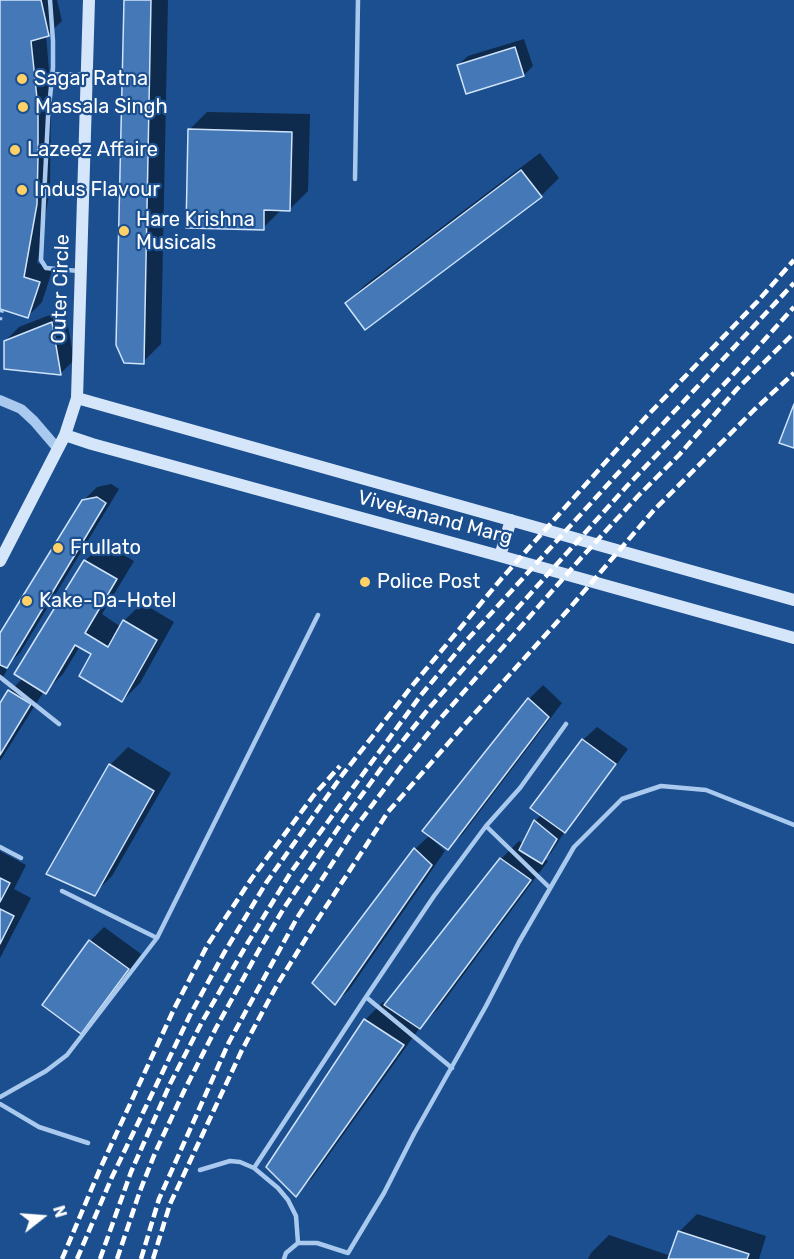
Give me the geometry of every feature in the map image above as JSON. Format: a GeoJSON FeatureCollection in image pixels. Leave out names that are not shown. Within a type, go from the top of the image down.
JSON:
{"type":"FeatureCollection","features":[{"type":"Feature","properties":{"kind":"main road","name":"Outer Circle"},"geometry":{"type":"LineString","coordinates":[[0,561],[65,435],[77,398],[89,0]]}},
{"type":"Feature","properties":{"kind":"main road","name":"Vivekanand Marg"},"geometry":{"type":"LineString","coordinates":[[77,398],[794,600]]}},
{"type":"Feature","properties":{"kind":"main road","name":"Vivekanand Marg"},"geometry":{"type":"LineString","coordinates":[[65,435],[794,638]]}},
{"type":"Feature","properties":{"kind":"main road"},"geometry":{"type":"LineString","coordinates":[[500,556],[511,520]]}},
{"type":"Feature","properties":{"kind":"street"},"geometry":{"type":"LineString","coordinates":[[0,400],[21,409],[58,449]]}},
{"type":"Feature","properties":{"kind":"lane"},"geometry":{"type":"LineString","coordinates":[[50,0],[53,41],[52,74],[41,260],[46,268],[81,271]]}},
{"type":"Feature","properties":{"kind":"lane"},"geometry":{"type":"LineString","coordinates":[[355,179],[358,0]]}},
{"type":"Feature","properties":{"kind":"lane"},"geometry":{"type":"LineString","coordinates":[[52,74],[87,75]]}},
{"type":"Feature","properties":{"kind":"lane"},"geometry":{"type":"LineString","coordinates":[[0,1097],[46,1071],[67,1055],[157,938],[318,615]]}},
{"type":"Feature","properties":{"kind":"lane"},"geometry":{"type":"LineString","coordinates":[[0,677],[59,724]]}},
{"type":"Feature","properties":{"kind":"lane"},"geometry":{"type":"LineString","coordinates":[[254,1168],[434,896],[486,826],[520,788],[566,724]]}},
{"type":"Feature","properties":{"kind":"lane"},"geometry":{"type":"LineString","coordinates":[[348,1253],[574,847],[622,799],[661,786],[705,790],[794,825]]}},
{"type":"Feature","properties":{"kind":"lane"},"geometry":{"type":"LineString","coordinates":[[486,826],[550,888]]}},
{"type":"Feature","properties":{"kind":"lane"},"geometry":{"type":"LineString","coordinates":[[0,847],[21,858]]}},
{"type":"Feature","properties":{"kind":"lane"},"geometry":{"type":"LineString","coordinates":[[62,891],[157,938]]}},
{"type":"Feature","properties":{"kind":"lane"},"geometry":{"type":"LineString","coordinates":[[366,997],[452,1068]]}},
{"type":"Feature","properties":{"kind":"lane"},"geometry":{"type":"LineString","coordinates":[[0,1104],[39,1126],[88,1143]]}},
{"type":"Feature","properties":{"kind":"lane"},"geometry":{"type":"LineString","coordinates":[[200,1170],[230,1161],[240,1162],[254,1168],[278,1188],[288,1200],[296,1216],[298,1243]]}},
{"type":"Feature","properties":{"kind":"lane"},"geometry":{"type":"LineString","coordinates":[[284,1259],[286,1253],[298,1243],[317,1243],[348,1253],[354,1259]]}},
{"type":"Feature","properties":{"kind":"path"},"geometry":{"type":"LineString","coordinates":[[0,320],[2,310]]}},
{"type":"Feature","properties":{"kind":"building"},"geometry":{"type":"Polygon","coordinates":[[[0,0],[41,0],[49,36],[31,41],[38,108],[37,204],[24,277],[40,282],[28,318],[0,309],[0,0]]]}},
{"type":"Feature","properties":{"kind":"building"},"geometry":{"type":"Polygon","coordinates":[[[124,0],[151,0],[144,364],[124,363],[116,345],[124,0]]]}},
{"type":"Feature","properties":{"kind":"building"},"geometry":{"type":"Polygon","coordinates":[[[515,47],[524,76],[466,94],[457,65],[515,47]]]}},
{"type":"Feature","properties":{"kind":"building"},"geometry":{"type":"Polygon","coordinates":[[[188,129],[292,132],[290,211],[264,210],[264,230],[186,228],[188,129]]]}},
{"type":"Feature","properties":{"kind":"building"},"geometry":{"type":"Polygon","coordinates":[[[521,170],[542,197],[365,330],[345,303],[521,170]]]}},
{"type":"Feature","properties":{"kind":"building"},"geometry":{"type":"Polygon","coordinates":[[[52,322],[61,375],[4,369],[4,341],[52,322]]]}},
{"type":"Feature","properties":{"kind":"building"},"geometry":{"type":"Polygon","coordinates":[[[794,404],[794,448],[779,443],[794,404]]]}},
{"type":"Feature","properties":{"kind":"building"},"geometry":{"type":"Polygon","coordinates":[[[97,497],[106,503],[7,668],[0,665],[0,633],[82,500],[97,497]]]}},
{"type":"Feature","properties":{"kind":"building"},"geometry":{"type":"Polygon","coordinates":[[[84,560],[117,579],[85,633],[108,647],[123,620],[157,640],[122,702],[79,676],[91,654],[75,645],[46,694],[14,674],[84,560]]]}},
{"type":"Feature","properties":{"kind":"building"},"geometry":{"type":"Polygon","coordinates":[[[8,690],[31,704],[0,755],[0,703],[8,690]]]}},
{"type":"Feature","properties":{"kind":"building"},"geometry":{"type":"Polygon","coordinates":[[[528,698],[549,717],[448,850],[422,831],[528,698]]]}},
{"type":"Feature","properties":{"kind":"building"},"geometry":{"type":"Polygon","coordinates":[[[582,739],[616,764],[565,833],[530,808],[582,739]]]}},
{"type":"Feature","properties":{"kind":"building"},"geometry":{"type":"Polygon","coordinates":[[[109,764],[154,791],[95,896],[46,874],[109,764]]]}},
{"type":"Feature","properties":{"kind":"building"},"geometry":{"type":"Polygon","coordinates":[[[534,820],[557,839],[542,864],[519,850],[534,820]]]}},
{"type":"Feature","properties":{"kind":"building"},"geometry":{"type":"Polygon","coordinates":[[[414,848],[432,865],[335,1005],[312,983],[414,848]]]}},
{"type":"Feature","properties":{"kind":"building"},"geometry":{"type":"Polygon","coordinates":[[[500,858],[531,880],[420,1029],[384,1005],[500,858]]]}},
{"type":"Feature","properties":{"kind":"building"},"geometry":{"type":"Polygon","coordinates":[[[0,878],[10,883],[0,902],[0,878]]]}},
{"type":"Feature","properties":{"kind":"building"},"geometry":{"type":"Polygon","coordinates":[[[0,909],[14,916],[0,944],[0,909]]]}},
{"type":"Feature","properties":{"kind":"building"},"geometry":{"type":"Polygon","coordinates":[[[89,940],[129,969],[81,1034],[42,1005],[89,940]]]}},
{"type":"Feature","properties":{"kind":"building"},"geometry":{"type":"Polygon","coordinates":[[[364,1019],[404,1045],[296,1197],[266,1167],[364,1019]]]}},
{"type":"Feature","properties":{"kind":"building"},"geometry":{"type":"Polygon","coordinates":[[[678,1231],[749,1254],[747,1259],[668,1259],[678,1231]]]}},
{"type":"Feature","properties":{"kind":"railway"},"geometry":{"type":"LineString","coordinates":[[77,1259],[112,1177],[190,1015],[224,953],[266,883],[343,774],[412,686],[502,578],[646,417],[757,302],[794,260]]}},
{"type":"Feature","properties":{"kind":"railway"},"geometry":{"type":"LineString","coordinates":[[100,1259],[131,1172],[170,1084],[202,1022],[291,872],[421,695],[467,640],[794,283]]}},
{"type":"Feature","properties":{"kind":"railway"},"geometry":{"type":"LineString","coordinates":[[117,1259],[155,1153],[216,1028],[284,908],[345,818],[388,759],[479,651],[627,486],[794,307]]}},
{"type":"Feature","properties":{"kind":"railway"},"geometry":{"type":"LineString","coordinates":[[141,1259],[159,1199],[229,1042],[297,918],[355,828],[440,719],[581,558],[679,455],[737,389],[794,333]]}},
{"type":"Feature","properties":{"kind":"railway"},"geometry":{"type":"LineString","coordinates":[[153,1259],[170,1204],[242,1050],[277,985],[388,812],[654,510],[794,373]]}},
{"type":"Feature","properties":{"kind":"railway"},"geometry":{"type":"LineString","coordinates":[[62,1259],[100,1169],[174,1009],[208,944],[252,878],[314,795],[340,766]]}},
{"type":"Feature","properties":{"kind":"place","name":"Sagar Ratna"},"geometry":{"type":"Point","coordinates":[22,79]}},
{"type":"Feature","properties":{"kind":"place","name":"Massala Singh"},"geometry":{"type":"Point","coordinates":[23,107]}},
{"type":"Feature","properties":{"kind":"place","name":"Lazeez Affaire"},"geometry":{"type":"Point","coordinates":[15,150]}},
{"type":"Feature","properties":{"kind":"place","name":"Indus Flavour"},"geometry":{"type":"Point","coordinates":[22,190]}},
{"type":"Feature","properties":{"kind":"place","name":"Hare Krishna Musicals"},"geometry":{"type":"Point","coordinates":[124,231]}},
{"type":"Feature","properties":{"kind":"place","name":"Frullato"},"geometry":{"type":"Point","coordinates":[58,548]}},
{"type":"Feature","properties":{"kind":"place","name":"Police Post"},"geometry":{"type":"Point","coordinates":[365,582]}},
{"type":"Feature","properties":{"kind":"place","name":"Kake-Da-Hotel"},"geometry":{"type":"Point","coordinates":[27,601]}}]}
